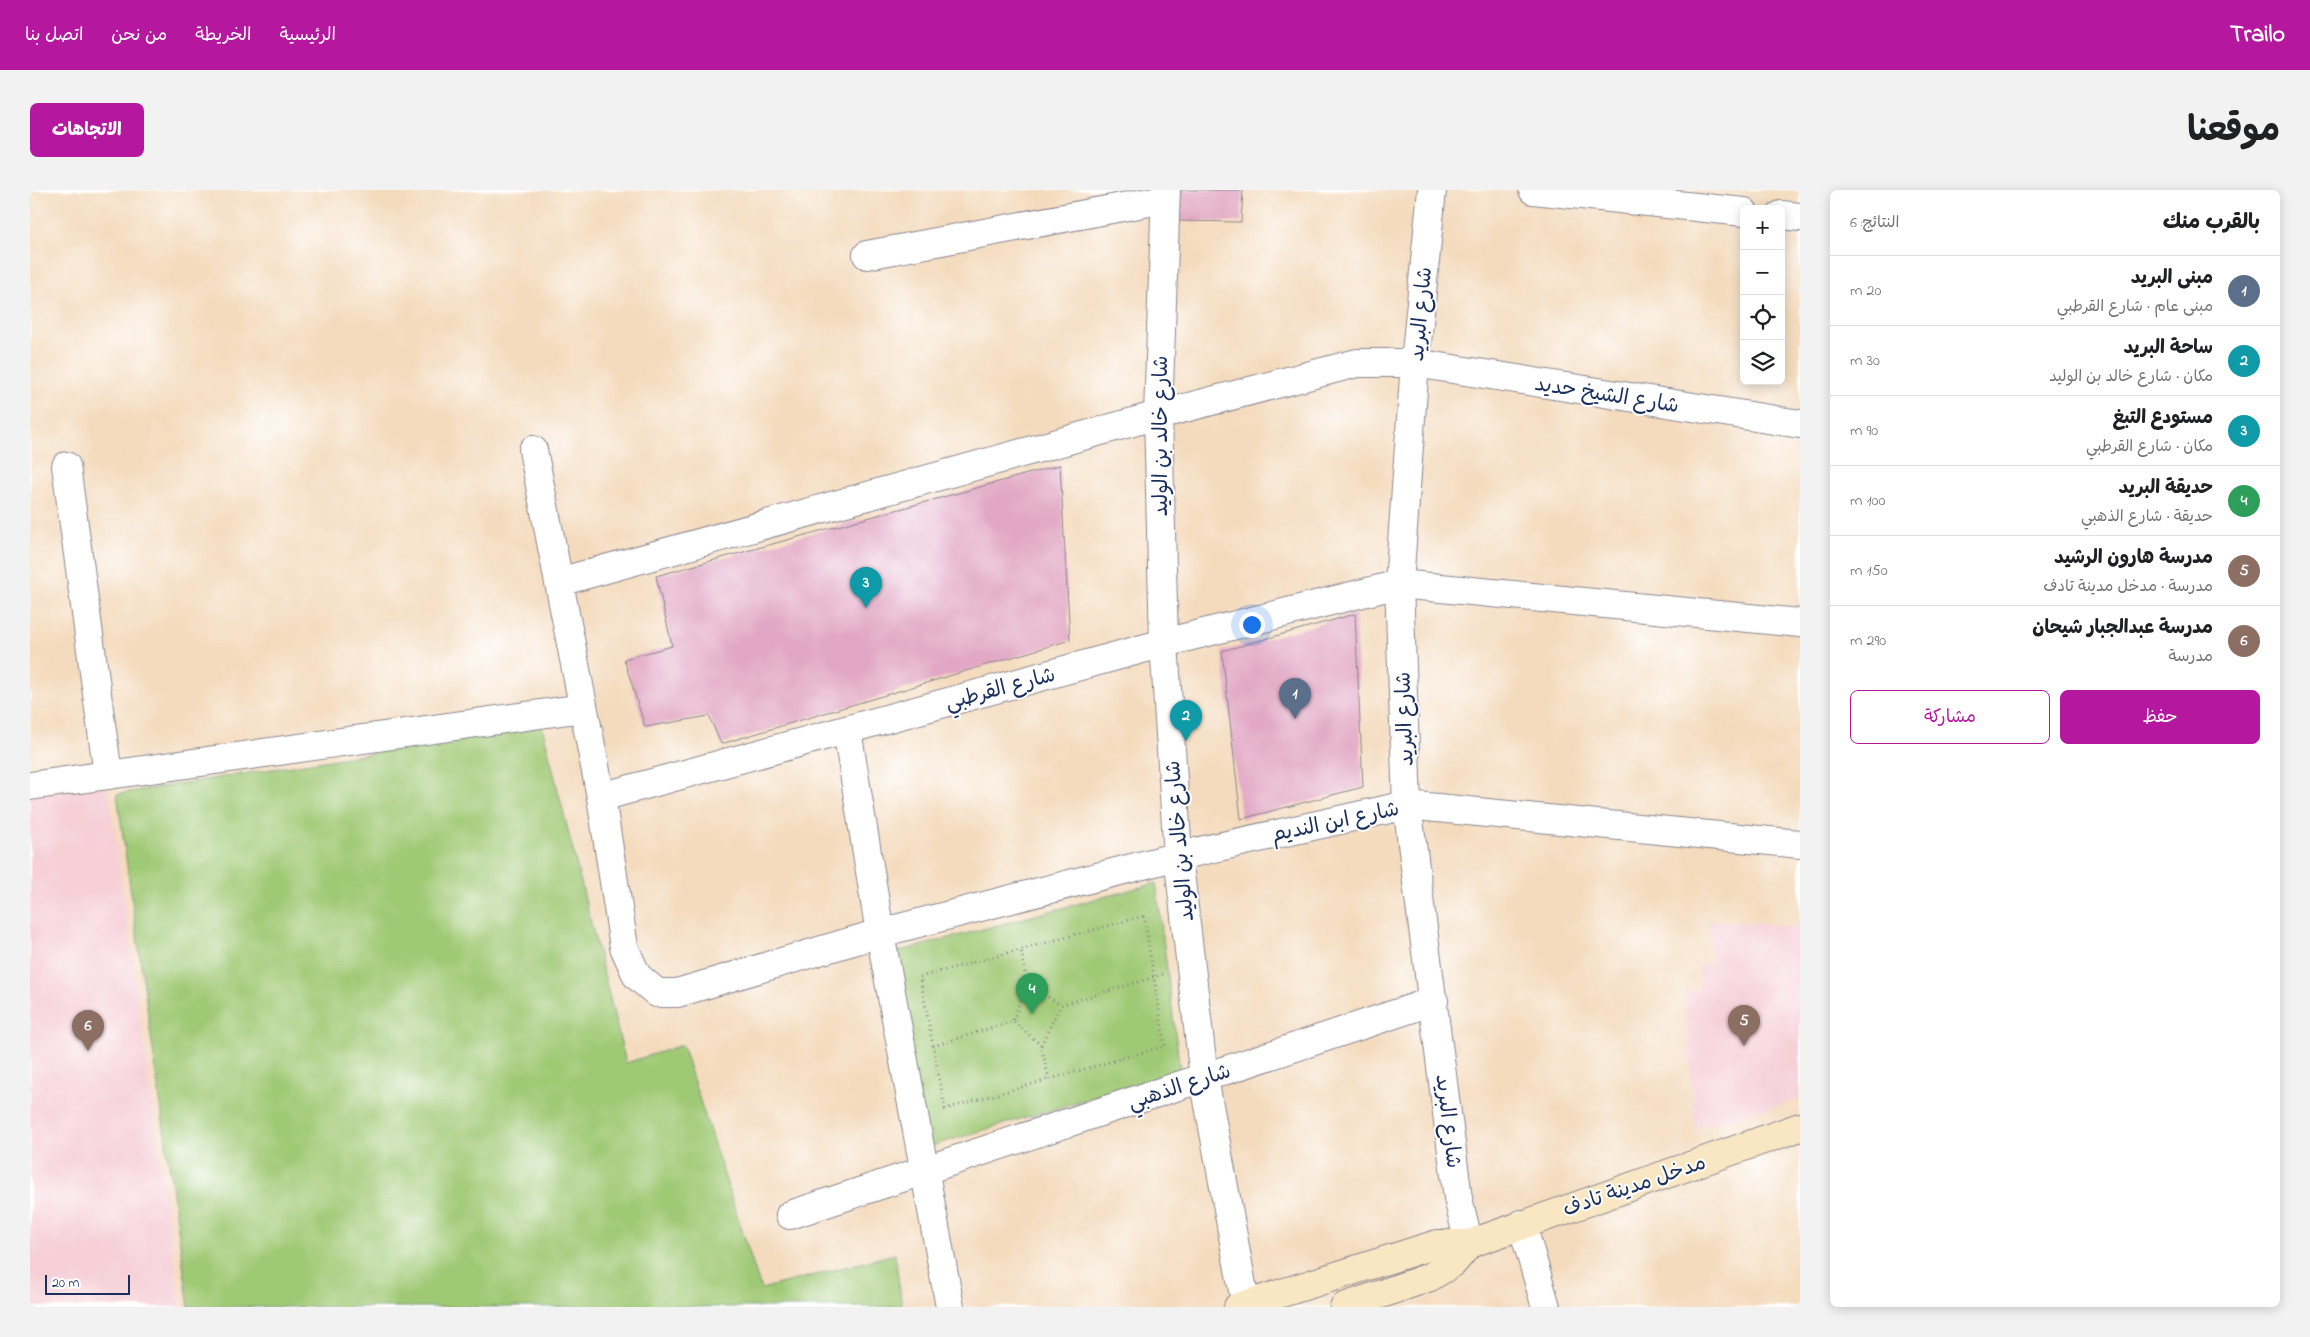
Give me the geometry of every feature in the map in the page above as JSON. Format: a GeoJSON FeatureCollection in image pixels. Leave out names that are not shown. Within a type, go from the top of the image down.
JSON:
{"type":"FeatureCollection","features":[{"type":"Feature","properties":{"kind":"main road","name":"مدخل مدينة تادف"},"geometry":{"type":"LineString","coordinates":[[1243,1306],[1437,1244],[1469,1244],[1800,1127]]}},
{"type":"Feature","properties":{"kind":"main road","name":"مدخل مدينة تادف"},"geometry":{"type":"LineString","coordinates":[[1344,1307],[1430,1277],[1453,1263],[1469,1244]]}},
{"type":"Feature","properties":{"kind":"street","name":"شارع البريد"},"geometry":{"type":"LineString","coordinates":[[1432,190],[1415,363],[1400,584],[1407,805],[1434,1001],[1458,1198],[1469,1244]]}},
{"type":"Feature","properties":{"kind":"street"},"geometry":{"type":"LineString","coordinates":[[1533,190],[1740,212]]}},
{"type":"Feature","properties":{"kind":"street"},"geometry":{"type":"LineString","coordinates":[[867,255],[1166,194]]}},
{"type":"Feature","properties":{"kind":"street","name":"شارع خالد بن الوليد"},"geometry":{"type":"LineString","coordinates":[[1166,194],[1158,415],[1164,643],[1178,856],[1204,1078],[1243,1306]]}},
{"type":"Feature","properties":{"kind":"street"},"geometry":{"type":"LineString","coordinates":[[1785,216],[1800,217]]}},
{"type":"Feature","properties":{"kind":"street","name":"شارع الشيخ حديد"},"geometry":{"type":"LineString","coordinates":[[559,582],[1158,415],[1356,363],[1415,363],[1800,424]]}},
{"type":"Feature","properties":{"kind":"street","name":"شارع ابن النديم"},"geometry":{"type":"LineString","coordinates":[[533,450],[601,797],[624,947],[638,976],[657,992],[676,994],[880,933],[1178,856],[1407,805],[1800,844]]}},
{"type":"Feature","properties":{"kind":"street"},"geometry":{"type":"LineString","coordinates":[[66,466],[108,775]]}},
{"type":"Feature","properties":{"kind":"street","name":"شارع القرطبي"},"geometry":{"type":"LineString","coordinates":[[601,797],[1164,643],[1400,584],[1800,623]]}},
{"type":"Feature","properties":{"kind":"street"},"geometry":{"type":"LineString","coordinates":[[30,786],[584,708]]}},
{"type":"Feature","properties":{"kind":"street"},"geometry":{"type":"LineString","coordinates":[[846,730],[880,933],[950,1307]]}},
{"type":"Feature","properties":{"kind":"street","name":"شارع الذهبي"},"geometry":{"type":"LineString","coordinates":[[790,1215],[1434,1001]]}},
{"type":"Feature","properties":{"kind":"street"},"geometry":{"type":"LineString","coordinates":[[1522,1224],[1546,1307]]}},
{"type":"Feature","properties":{"kind":"path"},"geometry":{"type":"LineString","coordinates":[[1144,916],[1154,977],[1165,1046],[945,1109],[920,977],[1144,916]]}},
{"type":"Feature","properties":{"kind":"path"},"geometry":{"type":"LineString","coordinates":[[1013,1021],[1027,984],[1021,949]]}},
{"type":"Feature","properties":{"kind":"path"},"geometry":{"type":"LineString","coordinates":[[1041,1044],[1061,1005],[1154,977]]}},
{"type":"Feature","properties":{"kind":"path"},"geometry":{"type":"LineString","coordinates":[[1027,984],[1061,1005]]}},
{"type":"Feature","properties":{"kind":"path"},"geometry":{"type":"LineString","coordinates":[[903,1056],[1013,1021]]}},
{"type":"Feature","properties":{"kind":"path"},"geometry":{"type":"LineString","coordinates":[[1013,1021],[1041,1044],[1049,1079]]}},
{"type":"Feature","properties":{"kind":"shaded area"},"geometry":{"type":"Polygon","coordinates":[[[108,786],[181,1307],[30,1307],[30,795],[108,786]]]}},
{"type":"Feature","properties":{"kind":"shaded area"},"geometry":{"type":"Polygon","coordinates":[[[1709,920],[1800,927],[1800,1099],[1695,1129],[1684,992],[1700,990],[1699,964],[1712,963],[1709,920]]]}},
{"type":"Feature","properties":{"kind":"green space"},"geometry":{"type":"Polygon","coordinates":[[[542,726],[626,1063],[682,1045],[761,1289],[895,1254],[902,1307],[189,1307],[117,794],[542,726]]]}},
{"type":"Feature","properties":{"kind":"green space"},"geometry":{"type":"Polygon","coordinates":[[[1156,883],[1180,1071],[921,1149],[878,957],[1156,883]]]}},
{"type":"Feature","properties":{"kind":"building"},"geometry":{"type":"Polygon","coordinates":[[[1179,190],[1243,190],[1241,222],[1176,221],[1179,190]]]}},
{"type":"Feature","properties":{"kind":"building"},"geometry":{"type":"Polygon","coordinates":[[[1060,465],[1070,640],[721,744],[709,716],[645,727],[624,659],[672,646],[656,576],[1060,465]]]}},
{"type":"Feature","properties":{"kind":"building"},"geometry":{"type":"Polygon","coordinates":[[[1355,614],[1363,787],[1241,819],[1222,651],[1355,614]]]}},
{"type":"Feature","properties":{"kind":"place","name":"مستودع التبغ"},"geometry":{"type":"Point","coordinates":[866,608]}},
{"type":"Feature","properties":{"kind":"place","name":"مبنى البريد"},"geometry":{"type":"Point","coordinates":[1295,719]}},
{"type":"Feature","properties":{"kind":"place","name":"ساحة البريد"},"geometry":{"type":"Point","coordinates":[1186,741]}},
{"type":"Feature","properties":{"kind":"place","name":"حديقة البريد"},"geometry":{"type":"Point","coordinates":[1032,1014]}},
{"type":"Feature","properties":{"kind":"place","name":"مدرسة هارون الرشيد"},"geometry":{"type":"Point","coordinates":[1744,1046]}},
{"type":"Feature","properties":{"kind":"place","name":"مدرسة عبدالجبار شيحان"},"geometry":{"type":"Point","coordinates":[88,1051]}}]}
